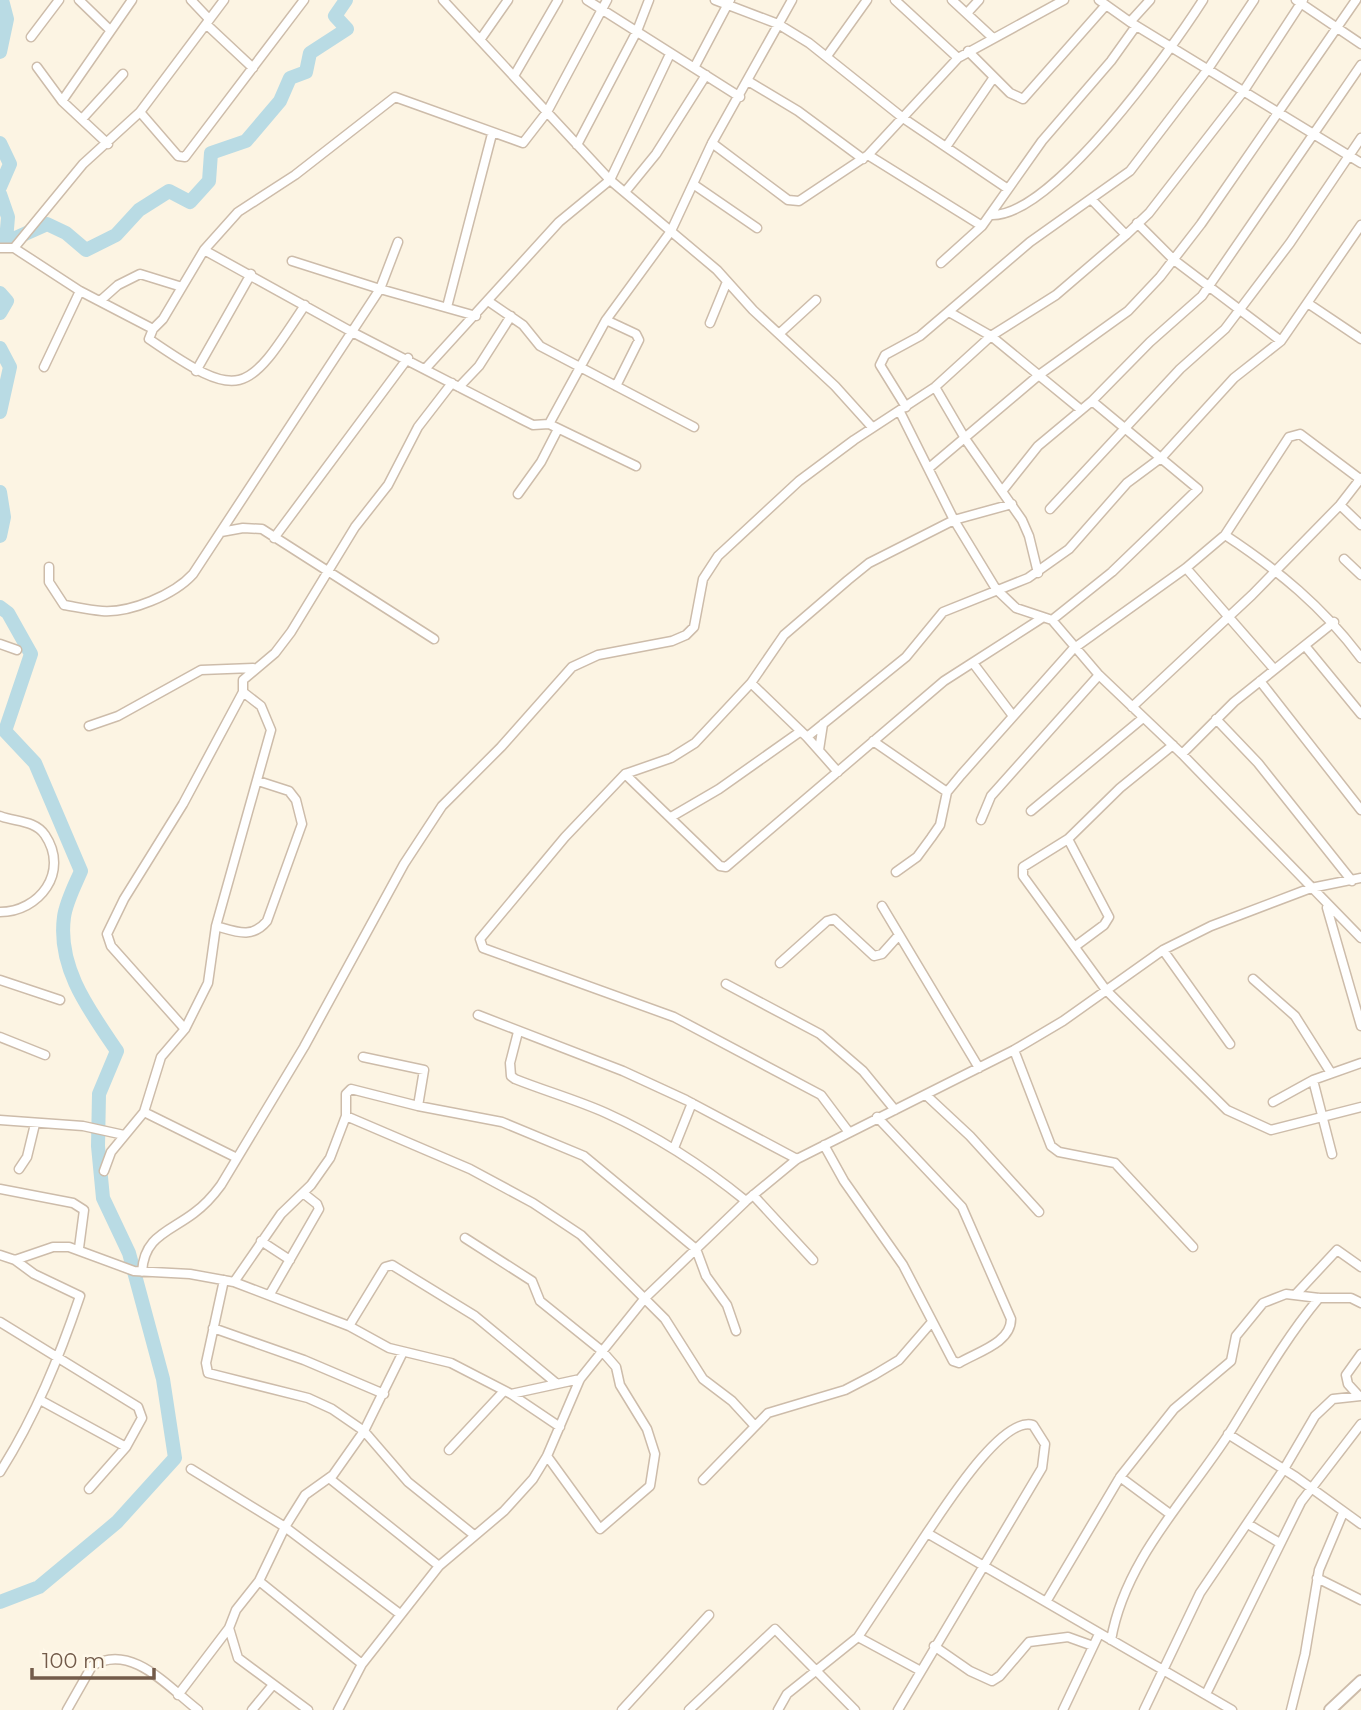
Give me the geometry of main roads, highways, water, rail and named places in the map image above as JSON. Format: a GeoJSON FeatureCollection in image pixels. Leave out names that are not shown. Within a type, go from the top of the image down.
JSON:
{"type":"FeatureCollection","features":[{"type":"Feature","properties":{"kind":"waterway"},"geometry":{"type":"LineString","coordinates":[[0,52],[7,19],[2,0]]}},
{"type":"Feature","properties":{"kind":"waterway"},"geometry":{"type":"LineString","coordinates":[[0,245],[47,224],[66,233],[86,250],[116,235],[139,210],[169,191],[190,202],[209,181],[211,153],[246,141],[280,101],[290,78],[306,72],[310,53],[347,29],[335,16],[346,0]]}},
{"type":"Feature","properties":{"kind":"waterway"},"geometry":{"type":"LineString","coordinates":[[0,143],[10,164],[0,187]]}},
{"type":"Feature","properties":{"kind":"waterway"},"geometry":{"type":"LineString","coordinates":[[0,194],[8,217],[6,241]]}},
{"type":"Feature","properties":{"kind":"waterway"},"geometry":{"type":"LineString","coordinates":[[0,293],[7,301],[0,313]]}},
{"type":"Feature","properties":{"kind":"waterway"},"geometry":{"type":"LineString","coordinates":[[0,348],[10,367],[0,412]]}},
{"type":"Feature","properties":{"kind":"waterway"},"geometry":{"type":"LineString","coordinates":[[0,492],[4,517],[0,536]]}},
{"type":"Feature","properties":{"kind":"waterway"},"geometry":{"type":"LineString","coordinates":[[0,607],[8,613],[31,654],[5,731],[35,763],[81,871],[65,911],[63,936],[66,954],[78,988],[117,1051],[99,1094],[98,1146],[103,1198],[129,1253],[163,1379],[175,1458],[117,1522],[39,1587],[0,1602]]}}]}
